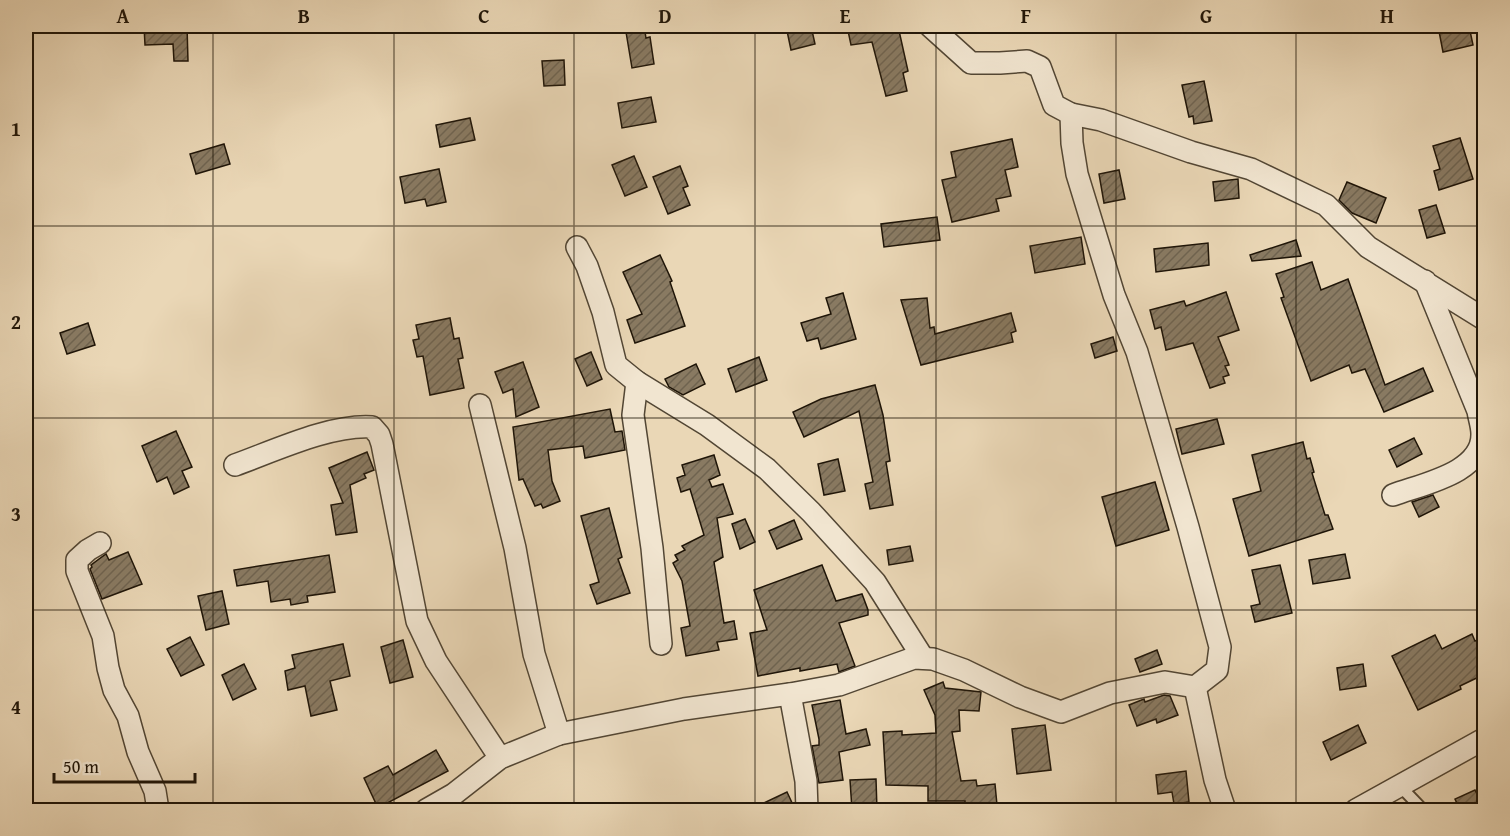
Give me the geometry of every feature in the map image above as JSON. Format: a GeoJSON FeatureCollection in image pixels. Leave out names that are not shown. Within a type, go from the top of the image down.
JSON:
{"type":"FeatureCollection","features":[{"type":"Feature","properties":{"kind":"street"},"geometry":{"type":"LineString","coordinates":[[930,26],[971,63],[1027,61],[1040,66],[1054,105],[1071,114],[1101,120],[1191,152],[1251,169],[1326,205],[1368,247],[1485,319]]}},
{"type":"Feature","properties":{"kind":"street"},"geometry":{"type":"LineString","coordinates":[[426,810],[454,794],[500,758],[559,734],[684,709],[790,694],[839,684],[914,658],[933,659],[964,670],[1020,697],[1061,712],[1110,693],[1165,682],[1195,687],[1217,670],[1220,647],[1188,527],[1137,352],[1114,295],[1077,174],[1072,143],[1071,114]]}},
{"type":"Feature","properties":{"kind":"street"},"geometry":{"type":"LineString","coordinates":[[577,247],[603,312],[616,364],[637,382],[707,425],[767,469],[812,512],[875,582],[923,658]]}},
{"type":"Feature","properties":{"kind":"street"},"geometry":{"type":"LineString","coordinates":[[1393,495],[1464,468],[1479,451],[1482,434],[1478,411],[1425,281]]}},
{"type":"Feature","properties":{"kind":"street"},"geometry":{"type":"LineString","coordinates":[[637,382],[633,415],[652,548],[661,644]]}},
{"type":"Feature","properties":{"kind":"street"},"geometry":{"type":"LineString","coordinates":[[480,405],[515,548],[534,654],[559,734]]}},
{"type":"Feature","properties":{"kind":"street"},"geometry":{"type":"LineString","coordinates":[[235,465],[323,435],[356,426],[372,427],[379,435],[382,444],[417,621],[436,660],[500,758]]}},
{"type":"Feature","properties":{"kind":"street"},"geometry":{"type":"LineString","coordinates":[[100,543],[77,560],[77,571],[103,636],[114,690],[128,716],[138,752],[155,790],[158,810]]}},
{"type":"Feature","properties":{"kind":"street"},"geometry":{"type":"LineString","coordinates":[[1195,687],[1215,780],[1225,810]]}},
{"type":"Feature","properties":{"kind":"street"},"geometry":{"type":"LineString","coordinates":[[790,694],[806,782],[807,810]]}},
{"type":"Feature","properties":{"kind":"street"},"geometry":{"type":"LineString","coordinates":[[1356,810],[1485,739]]}},
{"type":"Feature","properties":{"kind":"lane"},"geometry":{"type":"LineString","coordinates":[[1400,786],[1423,810]]}},
{"type":"Feature","properties":{"kind":"building"},"geometry":{"type":"Polygon","coordinates":[[[144,26],[187,26],[188,61],[174,61],[173,44],[145,45],[144,26]]]}},
{"type":"Feature","properties":{"kind":"building"},"geometry":{"type":"Polygon","coordinates":[[[625,26],[644,26],[646,38],[650,37],[654,64],[632,68],[625,26]]]}},
{"type":"Feature","properties":{"kind":"building"},"geometry":{"type":"Polygon","coordinates":[[[786,26],[811,26],[815,44],[791,50],[786,26]]]}},
{"type":"Feature","properties":{"kind":"building"},"geometry":{"type":"Polygon","coordinates":[[[847,26],[898,26],[908,71],[903,73],[907,91],[886,96],[872,42],[851,45],[847,26]]]}},
{"type":"Feature","properties":{"kind":"building"},"geometry":{"type":"Polygon","coordinates":[[[1438,26],[1469,26],[1473,45],[1443,52],[1438,26]]]}},
{"type":"Feature","properties":{"kind":"building"},"geometry":{"type":"Polygon","coordinates":[[[564,60],[565,85],[544,86],[542,61],[564,60]]]}},
{"type":"Feature","properties":{"kind":"building"},"geometry":{"type":"Polygon","coordinates":[[[1204,81],[1212,121],[1194,124],[1193,116],[1189,117],[1182,85],[1204,81]]]}},
{"type":"Feature","properties":{"kind":"building"},"geometry":{"type":"Polygon","coordinates":[[[651,97],[656,122],[622,128],[618,103],[651,97]]]}},
{"type":"Feature","properties":{"kind":"building"},"geometry":{"type":"Polygon","coordinates":[[[470,118],[475,140],[440,147],[436,125],[470,118]]]}},
{"type":"Feature","properties":{"kind":"building"},"geometry":{"type":"Polygon","coordinates":[[[1460,138],[1473,179],[1439,190],[1434,171],[1440,169],[1433,146],[1460,138]]]}},
{"type":"Feature","properties":{"kind":"building"},"geometry":{"type":"Polygon","coordinates":[[[1012,139],[1018,167],[1005,170],[1011,196],[996,199],[999,211],[952,222],[942,180],[956,177],[951,152],[1012,139]]]}},
{"type":"Feature","properties":{"kind":"building"},"geometry":{"type":"Polygon","coordinates":[[[224,144],[230,164],[196,174],[190,154],[224,144]]]}},
{"type":"Feature","properties":{"kind":"building"},"geometry":{"type":"Polygon","coordinates":[[[634,156],[647,187],[625,196],[612,165],[634,156]]]}},
{"type":"Feature","properties":{"kind":"building"},"geometry":{"type":"Polygon","coordinates":[[[680,166],[688,186],[683,188],[690,205],[668,214],[653,177],[680,166]]]}},
{"type":"Feature","properties":{"kind":"building"},"geometry":{"type":"Polygon","coordinates":[[[439,169],[446,202],[427,206],[425,199],[405,203],[400,177],[439,169]]]}},
{"type":"Feature","properties":{"kind":"building"},"geometry":{"type":"Polygon","coordinates":[[[1119,170],[1125,199],[1104,203],[1099,174],[1119,170]]]}},
{"type":"Feature","properties":{"kind":"building"},"geometry":{"type":"Polygon","coordinates":[[[1238,179],[1239,198],[1215,201],[1213,182],[1238,179]]]}},
{"type":"Feature","properties":{"kind":"building"},"geometry":{"type":"Polygon","coordinates":[[[1347,182],[1386,198],[1376,223],[1352,213],[1339,200],[1347,182]]]}},
{"type":"Feature","properties":{"kind":"building"},"geometry":{"type":"Polygon","coordinates":[[[1436,205],[1445,233],[1427,238],[1419,210],[1436,205]]]}},
{"type":"Feature","properties":{"kind":"building"},"geometry":{"type":"Polygon","coordinates":[[[937,217],[940,240],[884,247],[881,224],[937,217]]]}},
{"type":"Feature","properties":{"kind":"building"},"geometry":{"type":"Polygon","coordinates":[[[1081,237],[1085,264],[1035,273],[1030,246],[1081,237]]]}},
{"type":"Feature","properties":{"kind":"building"},"geometry":{"type":"Polygon","coordinates":[[[1296,240],[1301,256],[1252,261],[1250,255],[1296,240]]]}},
{"type":"Feature","properties":{"kind":"building"},"geometry":{"type":"Polygon","coordinates":[[[1208,243],[1209,265],[1156,272],[1154,249],[1208,243]]]}},
{"type":"Feature","properties":{"kind":"building"},"geometry":{"type":"Polygon","coordinates":[[[660,255],[672,281],[670,282],[685,326],[635,343],[627,320],[642,314],[623,272],[660,255]]]}},
{"type":"Feature","properties":{"kind":"building"},"geometry":{"type":"Polygon","coordinates":[[[1312,262],[1321,290],[1348,279],[1385,385],[1423,368],[1433,391],[1384,412],[1365,369],[1352,373],[1349,365],[1311,381],[1281,298],[1284,297],[1276,274],[1312,262]]]}},
{"type":"Feature","properties":{"kind":"building"},"geometry":{"type":"Polygon","coordinates":[[[1226,292],[1239,330],[1218,337],[1229,365],[1225,366],[1229,375],[1223,377],[1225,383],[1210,388],[1193,343],[1166,350],[1161,327],[1155,329],[1150,310],[1184,301],[1186,306],[1226,292]]]}},
{"type":"Feature","properties":{"kind":"building"},"geometry":{"type":"Polygon","coordinates":[[[843,293],[856,339],[821,349],[818,338],[807,341],[801,323],[831,314],[826,298],[843,293]]]}},
{"type":"Feature","properties":{"kind":"building"},"geometry":{"type":"Polygon","coordinates":[[[927,298],[930,328],[934,327],[935,334],[1011,313],[1016,331],[1011,333],[1013,342],[921,365],[901,300],[927,298]]]}},
{"type":"Feature","properties":{"kind":"building"},"geometry":{"type":"Polygon","coordinates":[[[450,318],[454,339],[459,338],[463,358],[458,359],[464,388],[430,395],[423,356],[417,357],[413,340],[419,339],[416,325],[450,318]]]}},
{"type":"Feature","properties":{"kind":"building"},"geometry":{"type":"Polygon","coordinates":[[[88,323],[95,345],[67,354],[60,333],[88,323]]]}},
{"type":"Feature","properties":{"kind":"building"},"geometry":{"type":"Polygon","coordinates":[[[1113,337],[1117,351],[1095,358],[1091,344],[1113,337]]]}},
{"type":"Feature","properties":{"kind":"building"},"geometry":{"type":"Polygon","coordinates":[[[591,352],[602,379],[587,386],[575,359],[591,352]]]}},
{"type":"Feature","properties":{"kind":"building"},"geometry":{"type":"Polygon","coordinates":[[[759,357],[767,380],[736,392],[728,369],[759,357]]]}},
{"type":"Feature","properties":{"kind":"building"},"geometry":{"type":"Polygon","coordinates":[[[523,362],[539,407],[516,417],[513,389],[503,393],[495,372],[523,362]]]}},
{"type":"Feature","properties":{"kind":"building"},"geometry":{"type":"Polygon","coordinates":[[[696,364],[705,384],[683,395],[669,387],[665,379],[696,364]]]}},
{"type":"Feature","properties":{"kind":"building"},"geometry":{"type":"Polygon","coordinates":[[[875,385],[883,415],[890,461],[886,462],[893,505],[870,509],[865,484],[873,482],[859,411],[804,437],[793,412],[821,399],[875,385]]]}},
{"type":"Feature","properties":{"kind":"building"},"geometry":{"type":"Polygon","coordinates":[[[610,409],[615,432],[622,431],[625,450],[585,458],[583,446],[548,450],[552,481],[560,501],[543,508],[541,504],[535,506],[523,479],[519,480],[513,427],[610,409]]]}},
{"type":"Feature","properties":{"kind":"building"},"geometry":{"type":"Polygon","coordinates":[[[1217,419],[1224,444],[1182,454],[1176,429],[1217,419]]]}},
{"type":"Feature","properties":{"kind":"building"},"geometry":{"type":"Polygon","coordinates":[[[176,431],[192,467],[182,471],[189,487],[174,494],[167,477],[157,482],[142,446],[176,431]]]}},
{"type":"Feature","properties":{"kind":"building"},"geometry":{"type":"Polygon","coordinates":[[[1414,438],[1422,454],[1397,467],[1389,450],[1414,438]]]}},
{"type":"Feature","properties":{"kind":"building"},"geometry":{"type":"Polygon","coordinates":[[[1303,442],[1307,459],[1310,458],[1314,472],[1312,473],[1325,515],[1328,515],[1333,529],[1249,556],[1233,499],[1261,491],[1252,455],[1303,442]]]}},
{"type":"Feature","properties":{"kind":"building"},"geometry":{"type":"Polygon","coordinates":[[[367,452],[374,470],[364,474],[366,478],[350,485],[357,532],[336,535],[331,505],[343,503],[329,468],[367,452]]]}},
{"type":"Feature","properties":{"kind":"building"},"geometry":{"type":"Polygon","coordinates":[[[714,455],[720,475],[709,480],[712,487],[723,484],[733,514],[717,518],[723,557],[714,562],[724,623],[734,621],[737,639],[717,642],[719,650],[686,656],[681,628],[690,626],[682,581],[673,563],[678,560],[675,555],[685,550],[682,546],[704,535],[690,489],[681,492],[677,478],[685,475],[682,465],[714,455]]]}},
{"type":"Feature","properties":{"kind":"building"},"geometry":{"type":"Polygon","coordinates":[[[838,459],[845,491],[824,495],[818,464],[838,459]]]}},
{"type":"Feature","properties":{"kind":"building"},"geometry":{"type":"Polygon","coordinates":[[[1155,482],[1169,530],[1116,546],[1102,497],[1155,482]]]}},
{"type":"Feature","properties":{"kind":"building"},"geometry":{"type":"Polygon","coordinates":[[[1433,495],[1439,507],[1419,517],[1412,502],[1433,495]]]}},
{"type":"Feature","properties":{"kind":"building"},"geometry":{"type":"Polygon","coordinates":[[[609,508],[622,557],[618,559],[630,593],[597,604],[590,585],[599,582],[581,516],[609,508]]]}},
{"type":"Feature","properties":{"kind":"building"},"geometry":{"type":"Polygon","coordinates":[[[745,519],[755,542],[740,549],[732,524],[745,519]]]}},
{"type":"Feature","properties":{"kind":"building"},"geometry":{"type":"Polygon","coordinates":[[[794,520],[802,539],[777,549],[769,531],[794,520]]]}},
{"type":"Feature","properties":{"kind":"building"},"geometry":{"type":"Polygon","coordinates":[[[910,546],[913,561],[889,565],[887,550],[910,546]]]}},
{"type":"Feature","properties":{"kind":"building"},"geometry":{"type":"Polygon","coordinates":[[[128,552],[142,584],[102,599],[90,569],[91,565],[106,554],[109,560],[128,552]]]}},
{"type":"Feature","properties":{"kind":"building"},"geometry":{"type":"Polygon","coordinates":[[[1345,554],[1350,578],[1313,584],[1309,560],[1345,554]]]}},
{"type":"Feature","properties":{"kind":"building"},"geometry":{"type":"Polygon","coordinates":[[[329,555],[335,592],[307,596],[308,602],[291,605],[290,599],[271,602],[268,581],[237,586],[234,570],[329,555]]]}},
{"type":"Feature","properties":{"kind":"building"},"geometry":{"type":"Polygon","coordinates":[[[822,565],[836,601],[862,594],[868,610],[868,615],[839,623],[855,666],[839,672],[837,664],[758,676],[750,633],[767,630],[754,590],[822,565]]]}},
{"type":"Feature","properties":{"kind":"building"},"geometry":{"type":"Polygon","coordinates":[[[1280,565],[1292,613],[1255,622],[1251,606],[1260,604],[1252,570],[1280,565]]]}},
{"type":"Feature","properties":{"kind":"building"},"geometry":{"type":"Polygon","coordinates":[[[222,591],[229,624],[206,630],[198,596],[222,591]]]}},
{"type":"Feature","properties":{"kind":"building"},"geometry":{"type":"Polygon","coordinates":[[[1472,634],[1475,641],[1485,637],[1485,674],[1460,686],[1461,689],[1418,710],[1392,656],[1435,635],[1442,649],[1472,634]]]}},
{"type":"Feature","properties":{"kind":"building"},"geometry":{"type":"Polygon","coordinates":[[[190,637],[204,665],[181,676],[167,649],[190,637]]]}},
{"type":"Feature","properties":{"kind":"building"},"geometry":{"type":"Polygon","coordinates":[[[403,640],[413,677],[390,683],[381,647],[403,640]]]}},
{"type":"Feature","properties":{"kind":"building"},"geometry":{"type":"Polygon","coordinates":[[[343,644],[350,676],[330,681],[337,710],[311,716],[305,686],[288,690],[285,671],[295,668],[292,655],[343,644]]]}},
{"type":"Feature","properties":{"kind":"building"},"geometry":{"type":"Polygon","coordinates":[[[1157,650],[1162,664],[1140,672],[1135,659],[1157,650]]]}},
{"type":"Feature","properties":{"kind":"building"},"geometry":{"type":"Polygon","coordinates":[[[244,664],[256,689],[233,700],[222,675],[244,664]]]}},
{"type":"Feature","properties":{"kind":"building"},"geometry":{"type":"Polygon","coordinates":[[[1363,664],[1366,686],[1340,690],[1337,668],[1363,664]]]}},
{"type":"Feature","properties":{"kind":"building"},"geometry":{"type":"Polygon","coordinates":[[[943,682],[945,688],[981,692],[979,711],[959,710],[960,731],[952,732],[961,781],[976,780],[977,786],[995,784],[997,805],[965,809],[965,801],[928,801],[928,786],[886,785],[883,732],[902,731],[902,735],[936,733],[935,715],[924,690],[943,682]]]}},
{"type":"Feature","properties":{"kind":"building"},"geometry":{"type":"Polygon","coordinates":[[[1164,695],[1170,696],[1178,715],[1157,723],[1156,719],[1137,726],[1129,705],[1164,695]]]}},
{"type":"Feature","properties":{"kind":"building"},"geometry":{"type":"Polygon","coordinates":[[[840,700],[846,734],[866,729],[870,745],[839,752],[843,780],[819,783],[812,746],[819,745],[819,739],[812,705],[840,700]]]}},
{"type":"Feature","properties":{"kind":"building"},"geometry":{"type":"Polygon","coordinates":[[[1045,725],[1051,770],[1017,774],[1012,729],[1045,725]]]}},
{"type":"Feature","properties":{"kind":"building"},"geometry":{"type":"Polygon","coordinates":[[[1358,725],[1366,743],[1331,760],[1323,742],[1358,725]]]}},
{"type":"Feature","properties":{"kind":"building"},"geometry":{"type":"Polygon","coordinates":[[[436,750],[448,771],[378,808],[364,778],[388,766],[393,775],[436,750]]]}},
{"type":"Feature","properties":{"kind":"building"},"geometry":{"type":"Polygon","coordinates":[[[1186,771],[1189,802],[1174,804],[1172,792],[1158,794],[1156,775],[1186,771]]]}},
{"type":"Feature","properties":{"kind":"building"},"geometry":{"type":"Polygon","coordinates":[[[876,779],[877,810],[852,810],[850,780],[876,779]]]}},
{"type":"Feature","properties":{"kind":"building"},"geometry":{"type":"Polygon","coordinates":[[[1475,790],[1485,810],[1460,810],[1455,799],[1475,790]]]}},
{"type":"Feature","properties":{"kind":"building"},"geometry":{"type":"Polygon","coordinates":[[[787,792],[794,807],[786,810],[749,810],[787,792]]]}}]}
